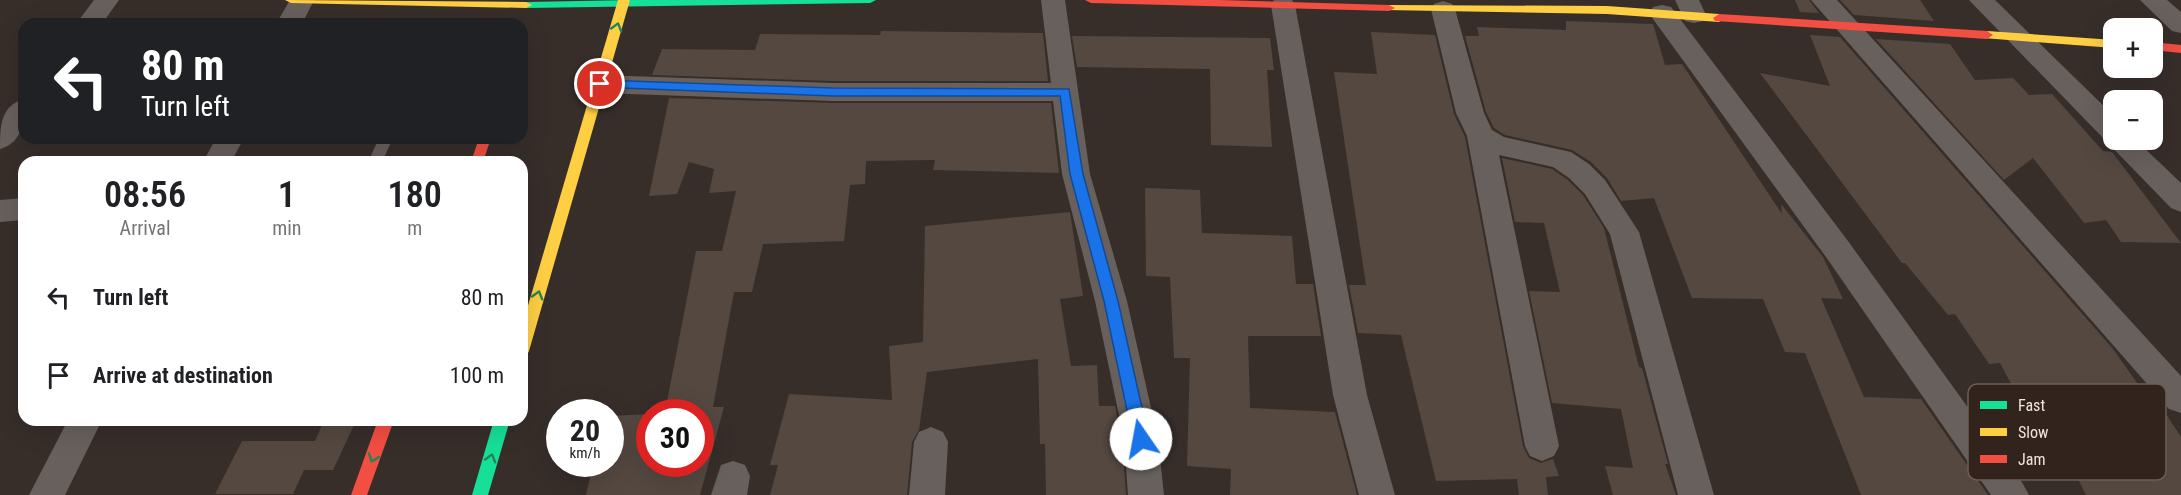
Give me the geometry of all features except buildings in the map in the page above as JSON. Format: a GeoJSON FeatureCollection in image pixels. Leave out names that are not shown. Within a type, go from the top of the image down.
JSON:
{"type":"FeatureCollection","features":[{"type":"Feature","properties":{"kind":"street"},"geometry":{"type":"LineString","coordinates":[[93,18],[107,0]]}},
{"type":"Feature","properties":{"kind":"street"},"geometry":{"type":"LineString","coordinates":[[291,0],[532,3],[870,0]]}},
{"type":"Feature","properties":{"kind":"street"},"geometry":{"type":"LineString","coordinates":[[292,18],[302,0]]}},
{"type":"Feature","properties":{"kind":"street"},"geometry":{"type":"LineString","coordinates":[[1053,0],[1076,174],[1111,301],[1141,439],[1146,495]]}},
{"type":"Feature","properties":{"kind":"street"},"geometry":{"type":"LineString","coordinates":[[1091,0],[1433,6],[1605,5],[1681,9],[1842,24],[2103,43]]}},
{"type":"Feature","properties":{"kind":"street"},"geometry":{"type":"LineString","coordinates":[[1823,0],[1842,24],[2181,399]]}},
{"type":"Feature","properties":{"kind":"street"},"geometry":{"type":"LineString","coordinates":[[1981,0],[2103,122]]}},
{"type":"Feature","properties":{"kind":"street"},"geometry":{"type":"LineString","coordinates":[[2152,0],[2181,25]]}},
{"type":"Feature","properties":{"kind":"street"},"geometry":{"type":"LineString","coordinates":[[528,330],[624,2]]}},
{"type":"Feature","properties":{"kind":"street"},"geometry":{"type":"LineString","coordinates":[[526,18],[532,3]]}},
{"type":"Feature","properties":{"kind":"street"},"geometry":{"type":"LineString","coordinates":[[1290,3],[1350,395],[1377,495]]}},
{"type":"Feature","properties":{"kind":"street"},"geometry":{"type":"LineString","coordinates":[[1433,6],[1470,113],[1481,136],[1542,446]]}},
{"type":"Feature","properties":{"kind":"street"},"geometry":{"type":"LineString","coordinates":[[1681,9],[1837,249],[1968,433]]}},
{"type":"Feature","properties":{"kind":"street"},"geometry":{"type":"LineString","coordinates":[[2163,47],[2181,49]]}},
{"type":"Feature","properties":{"kind":"street"},"geometry":{"type":"LineString","coordinates":[[600,84],[833,92],[1065,92]]}},
{"type":"Feature","properties":{"kind":"street"},"geometry":{"type":"LineString","coordinates":[[0,139],[18,116]]}},
{"type":"Feature","properties":{"kind":"street"},"geometry":{"type":"LineString","coordinates":[[1481,136],[1496,145],[1561,159],[1580,171],[1595,187],[1624,232],[1696,495]]}},
{"type":"Feature","properties":{"kind":"street"},"geometry":{"type":"LineString","coordinates":[[2130,150],[2181,201]]}},
{"type":"Feature","properties":{"kind":"street"},"geometry":{"type":"LineString","coordinates":[[0,211],[18,210]]}},
{"type":"Feature","properties":{"kind":"street"},"geometry":{"type":"LineString","coordinates":[[47,495],[83,426]]}},
{"type":"Feature","properties":{"kind":"street"},"geometry":{"type":"LineString","coordinates":[[359,495],[384,426]]}},
{"type":"Feature","properties":{"kind":"street"},"geometry":{"type":"LineString","coordinates":[[480,495],[500,426]]}},
{"type":"Feature","properties":{"kind":"street"},"geometry":{"type":"LineString","coordinates":[[927,495],[931,442]]}},
{"type":"Feature","properties":{"kind":"street"},"geometry":{"type":"LineString","coordinates":[[2001,480],[2012,495]]}},
{"type":"Feature","properties":{"kind":"traffic: fast"},"geometry":{"type":"LineString","coordinates":[[526,5],[870,0]]}},
{"type":"Feature","properties":{"kind":"traffic: fast"},"geometry":{"type":"LineString","coordinates":[[480,495],[500,426]]}},
{"type":"Feature","properties":{"kind":"traffic: slow"},"geometry":{"type":"LineString","coordinates":[[291,0],[526,5]]}},
{"type":"Feature","properties":{"kind":"traffic: slow"},"geometry":{"type":"LineString","coordinates":[[528,330],[624,0]]}},
{"type":"Feature","properties":{"kind":"traffic: slow"},"geometry":{"type":"LineString","coordinates":[[1389,8],[1607,10],[1719,18]]}},
{"type":"Feature","properties":{"kind":"traffic: slow"},"geometry":{"type":"LineString","coordinates":[[1987,35],[2103,43]]}},
{"type":"Feature","properties":{"kind":"traffic: jam"},"geometry":{"type":"LineString","coordinates":[[1091,0],[1389,8]]}},
{"type":"Feature","properties":{"kind":"traffic: jam"},"geometry":{"type":"LineString","coordinates":[[1719,18],[1987,35]]}},
{"type":"Feature","properties":{"kind":"traffic: jam"},"geometry":{"type":"LineString","coordinates":[[2163,47],[2181,49]]}},
{"type":"Feature","properties":{"kind":"traffic: jam"},"geometry":{"type":"LineString","coordinates":[[479,156],[483,144]]}},
{"type":"Feature","properties":{"kind":"traffic: jam"},"geometry":{"type":"LineString","coordinates":[[359,495],[384,426]]}},
{"type":"Feature","properties":{"kind":"route"},"geometry":{"type":"LineString","coordinates":[[600,84],[833,92],[1065,92],[1076,174],[1111,301],[1141,439]]}}]}
